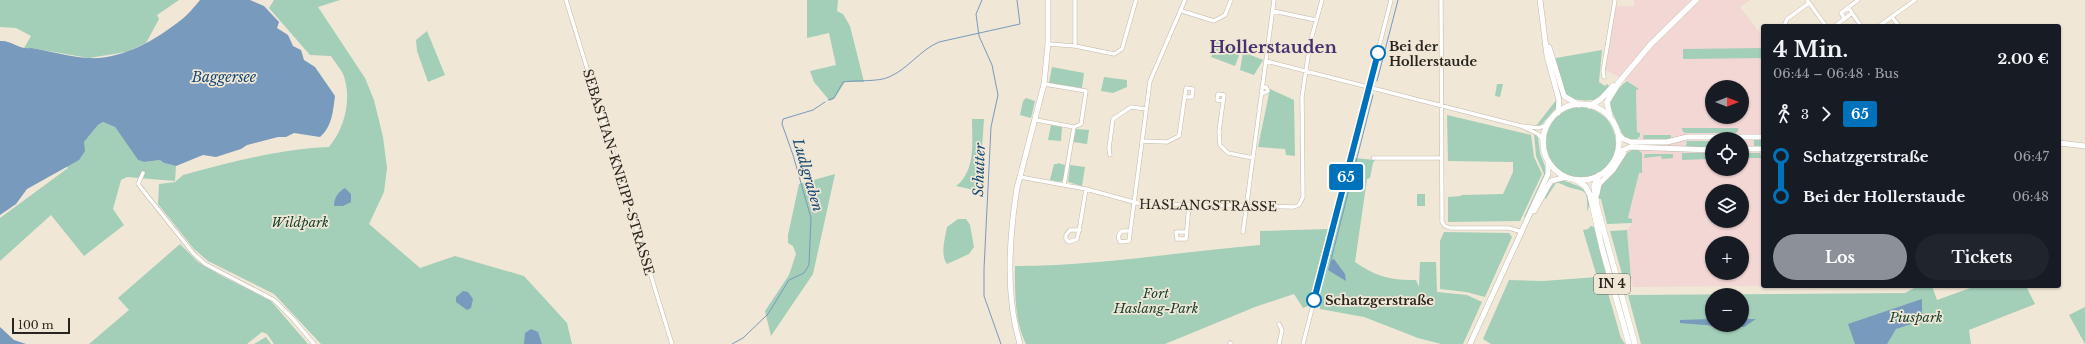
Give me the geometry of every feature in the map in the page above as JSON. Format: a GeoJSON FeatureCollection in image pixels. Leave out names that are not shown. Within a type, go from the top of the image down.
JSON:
{"type":"FeatureCollection","features":[{"type":"Feature","properties":{"kind":"main road"},"geometry":{"type":"LineString","coordinates":[[1020,344],[1012,314],[1010,295],[1015,204],[1020,177],[1036,120],[1044,84],[1048,44],[1048,0]]}},
{"type":"Feature","properties":{"kind":"main road"},"geometry":{"type":"LineString","coordinates":[[1540,0],[1548,56],[1560,100],[1558,113]]}},
{"type":"Feature","properties":{"kind":"main road"},"geometry":{"type":"LineString","coordinates":[[1590,106],[1599,101],[1619,82],[1651,44],[1696,0]]}},
{"type":"Feature","properties":{"kind":"main road"},"geometry":{"type":"LineString","coordinates":[[1546,41],[1564,96],[1579,105]]}},
{"type":"Feature","properties":{"kind":"main road"},"geometry":{"type":"LineString","coordinates":[[1619,82],[1608,102],[1610,118],[1623,139],[1631,142],[1667,142],[1681,138],[1704,137]]}},
{"type":"Feature","properties":{"kind":"main road"},"geometry":{"type":"LineString","coordinates":[[1610,118],[1599,109],[1590,106],[1579,105],[1569,107],[1558,113],[1548,124],[1544,141],[1544,151],[1548,161],[1557,171],[1566,177],[1576,180],[1586,180],[1600,175],[1608,169],[1616,157],[1626,148],[1705,150]]}},
{"type":"Feature","properties":{"kind":"main road"},"geometry":{"type":"LineString","coordinates":[[1616,157],[1618,133]]}},
{"type":"Feature","properties":{"kind":"main road"},"geometry":{"type":"LineString","coordinates":[[1681,149],[1685,141],[1704,137]]}},
{"type":"Feature","properties":{"kind":"main road"},"geometry":{"type":"LineString","coordinates":[[1749,147],[1751,146],[1749,137],[1761,137]]}},
{"type":"Feature","properties":{"kind":"main road"},"geometry":{"type":"LineString","coordinates":[[2061,143],[2085,146]]}},
{"type":"Feature","properties":{"kind":"main road"},"geometry":{"type":"LineString","coordinates":[[1597,206],[1598,184],[1613,170],[1624,153],[1634,148]]}},
{"type":"Feature","properties":{"kind":"main road"},"geometry":{"type":"LineString","coordinates":[[1749,149],[1761,149]]}},
{"type":"Feature","properties":{"kind":"main road"},"geometry":{"type":"LineString","coordinates":[[1470,344],[1548,174],[1548,161]]}},
{"type":"Feature","properties":{"kind":"main road","name":"IN 4"},"geometry":{"type":"LineString","coordinates":[[1600,175],[1594,186],[1597,206],[1635,344]]}},
{"type":"Feature","properties":{"kind":"main road"},"geometry":{"type":"LineString","coordinates":[[1522,232],[1550,183],[1556,178],[1566,177]]}},
{"type":"Feature","properties":{"kind":"main road","name":"IN 4"},"geometry":{"type":"LineString","coordinates":[[1576,180],[1585,186],[1590,195],[1602,248],[1630,344]]}},
{"type":"Feature","properties":{"kind":"street","name":"SEBASTIAN-KNEIPP-STRASSE"},"geometry":{"type":"LineString","coordinates":[[566,0],[672,344]]}},
{"type":"Feature","properties":{"kind":"street"},"geometry":{"type":"LineString","coordinates":[[1075,0],[1075,46]]}},
{"type":"Feature","properties":{"kind":"street"},"geometry":{"type":"LineString","coordinates":[[1048,44],[1075,46],[1114,54],[1119,52],[1122,49],[1136,0]]}},
{"type":"Feature","properties":{"kind":"street"},"geometry":{"type":"LineString","coordinates":[[1130,231],[1146,109],[1153,71],[1182,12],[1185,0]]}},
{"type":"Feature","properties":{"kind":"street"},"geometry":{"type":"LineString","coordinates":[[1182,12],[1214,21],[1225,15],[1231,0]]}},
{"type":"Feature","properties":{"kind":"street"},"geometry":{"type":"LineString","coordinates":[[1243,232],[1262,94],[1268,92],[1266,87],[1262,88],[1274,0]]}},
{"type":"Feature","properties":{"kind":"street"},"geometry":{"type":"LineString","coordinates":[[1306,70],[1316,20],[1322,0]]}},
{"type":"Feature","properties":{"kind":"street"},"geometry":{"type":"LineString","coordinates":[[1303,344],[1391,0]]}},
{"type":"Feature","properties":{"kind":"street"},"geometry":{"type":"LineString","coordinates":[[1442,0],[1441,212],[1443,224],[1450,228],[1513,228],[1522,232]]}},
{"type":"Feature","properties":{"kind":"street"},"geometry":{"type":"LineString","coordinates":[[1604,77],[1603,71],[1614,0]]}},
{"type":"Feature","properties":{"kind":"street"},"geometry":{"type":"LineString","coordinates":[[1845,19],[1841,13],[1858,0]]}},
{"type":"Feature","properties":{"kind":"street"},"geometry":{"type":"LineString","coordinates":[[1882,24],[1915,0]]}},
{"type":"Feature","properties":{"kind":"street"},"geometry":{"type":"LineString","coordinates":[[1785,24],[1787,19],[1808,2],[1824,24]]}},
{"type":"Feature","properties":{"kind":"street"},"geometry":{"type":"LineString","coordinates":[[1848,8],[1860,24]]}},
{"type":"Feature","properties":{"kind":"street"},"geometry":{"type":"LineString","coordinates":[[1273,11],[1316,20]]}},
{"type":"Feature","properties":{"kind":"street"},"geometry":{"type":"LineString","coordinates":[[1838,24],[1852,14]]}},
{"type":"Feature","properties":{"kind":"street"},"geometry":{"type":"LineString","coordinates":[[1892,16],[1898,24]]}},
{"type":"Feature","properties":{"kind":"street"},"geometry":{"type":"LineString","coordinates":[[1266,61],[1369,86],[1521,126],[1538,128],[1548,124]]}},
{"type":"Feature","properties":{"kind":"street","name":"HASLANGSTRASSE"},"geometry":{"type":"LineString","coordinates":[[1020,177],[1086,189],[1133,203],[1294,207],[1302,203],[1303,197],[1301,123],[1306,70]]}},
{"type":"Feature","properties":{"kind":"street"},"geometry":{"type":"LineString","coordinates":[[1036,120],[1074,127],[1081,124],[1086,91],[1044,84]]}},
{"type":"Feature","properties":{"kind":"street"},"geometry":{"type":"LineString","coordinates":[[1142,141],[1167,142],[1179,136],[1185,97]]}},
{"type":"Feature","properties":{"kind":"street"},"geometry":{"type":"LineString","coordinates":[[1223,101],[1219,131],[1220,145],[1228,153],[1253,158]]}},
{"type":"Feature","properties":{"kind":"street"},"geometry":{"type":"LineString","coordinates":[[1110,155],[1109,148],[1113,119],[1131,107],[1146,109]]}},
{"type":"Feature","properties":{"kind":"street"},"geometry":{"type":"LineString","coordinates":[[1521,126],[1538,134],[1544,141]]}},
{"type":"Feature","properties":{"kind":"street"},"geometry":{"type":"LineString","coordinates":[[1064,185],[1074,127]]}},
{"type":"Feature","properties":{"kind":"street"},"geometry":{"type":"LineString","coordinates":[[1373,158],[1441,158]]}},
{"type":"Feature","properties":{"kind":"street"},"geometry":{"type":"LineString","coordinates":[[143,173],[138,184],[193,253],[205,264],[274,300],[293,319],[314,344]]}},
{"type":"Feature","properties":{"kind":"street"},"geometry":{"type":"LineString","coordinates":[[1080,230],[1086,189]]}},
{"type":"Feature","properties":{"kind":"street"},"geometry":{"type":"LineString","coordinates":[[1186,232],[1190,205]]}},
{"type":"Feature","properties":{"kind":"street"},"geometry":{"type":"LineString","coordinates":[[1278,344],[1282,330],[1279,324]]}},
{"type":"Feature","properties":{"kind":"shaded area"},"geometry":{"type":"Polygon","coordinates":[[[1634,0],[1750,0],[1740,7],[1761,34],[1761,286],[1633,287],[1627,230],[1632,223],[1628,219],[1639,173],[1636,89],[1639,89],[1630,82],[1605,70],[1616,6],[1634,6],[1634,0]]]}},
{"type":"Feature","properties":{"kind":"green space"},"geometry":{"type":"Polygon","coordinates":[[[0,0],[179,0],[157,15],[159,19],[146,43],[126,52],[89,58],[31,48],[23,50],[31,36],[16,28],[0,27],[0,0]]]}},
{"type":"Feature","properties":{"kind":"green space","name":"Wildpark"},"geometry":{"type":"Polygon","coordinates":[[[274,0],[340,0],[318,7],[365,78],[374,100],[383,137],[387,168],[384,192],[369,224],[420,268],[455,256],[524,276],[567,323],[572,344],[321,344],[274,294],[208,261],[194,249],[158,204],[159,184],[175,182],[183,175],[219,165],[274,153],[329,147],[339,132],[345,115],[347,107],[347,89],[343,74],[331,56],[310,55],[269,8],[274,0]]]}},
{"type":"Feature","properties":{"kind":"green space"},"geometry":{"type":"Polygon","coordinates":[[[807,0],[838,0],[837,11],[843,14],[850,26],[864,82],[845,82],[834,99],[830,101],[814,82],[810,71],[836,65],[829,33],[807,38],[807,0]]]}},
{"type":"Feature","properties":{"kind":"green space"},"geometry":{"type":"Polygon","coordinates":[[[427,31],[445,75],[428,82],[417,51],[416,40],[427,31]]]}},
{"type":"Feature","properties":{"kind":"green space"},"geometry":{"type":"Polygon","coordinates":[[[1217,41],[1241,50],[1235,66],[1211,57],[1217,41]]]}},
{"type":"Feature","properties":{"kind":"green space"},"geometry":{"type":"Polygon","coordinates":[[[1761,48],[1761,58],[1683,59],[1683,49],[1761,48]]]}},
{"type":"Feature","properties":{"kind":"green space"},"geometry":{"type":"Polygon","coordinates":[[[1602,50],[1599,82],[1605,86],[1607,84],[1610,87],[1595,100],[1575,99],[1569,96],[1565,92],[1559,79],[1554,61],[1556,58],[1602,50]]]}},
{"type":"Feature","properties":{"kind":"green space"},"geometry":{"type":"Polygon","coordinates":[[[1243,52],[1263,60],[1254,75],[1240,70],[1243,52]]]}},
{"type":"Feature","properties":{"kind":"green space"},"geometry":{"type":"Polygon","coordinates":[[[1052,67],[1084,73],[1082,88],[1049,83],[1052,67]]]}},
{"type":"Feature","properties":{"kind":"green space"},"geometry":{"type":"Polygon","coordinates":[[[1104,77],[1127,80],[1127,87],[1113,93],[1101,91],[1104,77]]]}},
{"type":"Feature","properties":{"kind":"green space"},"geometry":{"type":"Polygon","coordinates":[[[1627,81],[1639,89],[1636,90],[1637,132],[1640,133],[1640,136],[1636,140],[1627,139],[1623,135],[1610,105],[1614,94],[1627,81]]]}},
{"type":"Feature","properties":{"kind":"green space"},"geometry":{"type":"Polygon","coordinates":[[[1497,84],[1503,84],[1500,97],[1495,96],[1497,84]]]}},
{"type":"Feature","properties":{"kind":"green space"},"geometry":{"type":"Polygon","coordinates":[[[1270,89],[1294,100],[1295,156],[1286,155],[1285,149],[1258,147],[1270,89]]]}},
{"type":"Feature","properties":{"kind":"green space"},"geometry":{"type":"Polygon","coordinates":[[[1026,98],[1035,101],[1031,118],[1020,115],[1023,101],[1026,98]]]}},
{"type":"Feature","properties":{"kind":"green space"},"geometry":{"type":"Polygon","coordinates":[[[1557,99],[1556,108],[1542,124],[1536,126],[1557,99]]]}},
{"type":"Feature","properties":{"kind":"green space"},"geometry":{"type":"Polygon","coordinates":[[[1575,107],[1591,109],[1603,116],[1611,126],[1616,138],[1615,151],[1610,163],[1601,172],[1587,177],[1572,176],[1560,171],[1551,161],[1547,149],[1547,136],[1551,124],[1560,114],[1575,107]]]}},
{"type":"Feature","properties":{"kind":"green space"},"geometry":{"type":"Polygon","coordinates":[[[1447,115],[1531,135],[1534,157],[1542,174],[1520,221],[1448,222],[1448,197],[1461,195],[1503,194],[1513,172],[1513,162],[1448,161],[1447,115]]]}},
{"type":"Feature","properties":{"kind":"green space"},"geometry":{"type":"Polygon","coordinates":[[[972,119],[984,119],[979,191],[956,186],[967,172],[972,156],[972,119]]]}},
{"type":"Feature","properties":{"kind":"green space"},"geometry":{"type":"Polygon","coordinates":[[[103,122],[115,127],[138,160],[144,162],[160,160],[164,163],[176,166],[175,181],[127,177],[121,180],[113,209],[124,225],[84,256],[51,215],[0,261],[0,218],[68,168],[66,166],[80,157],[83,151],[84,142],[98,125],[103,122]]]}},
{"type":"Feature","properties":{"kind":"green space"},"geometry":{"type":"Polygon","coordinates":[[[1051,125],[1062,127],[1061,141],[1048,140],[1051,125]]]}},
{"type":"Feature","properties":{"kind":"green space"},"geometry":{"type":"Polygon","coordinates":[[[1682,128],[1738,128],[1737,132],[1683,132],[1682,128]]]}},
{"type":"Feature","properties":{"kind":"green space"},"geometry":{"type":"Polygon","coordinates":[[[1076,129],[1089,130],[1087,144],[1073,142],[1076,129]]]}},
{"type":"Feature","properties":{"kind":"green space"},"geometry":{"type":"Polygon","coordinates":[[[1534,133],[1538,138],[1540,153],[1547,172],[1526,218],[1524,217],[1544,174],[1536,156],[1534,133]]]}},
{"type":"Feature","properties":{"kind":"green space"},"geometry":{"type":"Polygon","coordinates":[[[1644,133],[1644,135],[1671,135],[1671,139],[1643,140],[1644,133]]]}},
{"type":"Feature","properties":{"kind":"green space"},"geometry":{"type":"Polygon","coordinates":[[[1754,139],[1761,139],[1761,147],[1754,147],[1754,139]]]}},
{"type":"Feature","properties":{"kind":"green space"},"geometry":{"type":"Polygon","coordinates":[[[1687,141],[1705,141],[1705,147],[1686,146],[1687,141]]]}},
{"type":"Feature","properties":{"kind":"green space"},"geometry":{"type":"Polygon","coordinates":[[[1632,150],[1638,150],[1642,153],[1642,173],[1639,173],[1628,218],[1632,219],[1632,223],[1607,224],[1601,199],[1599,199],[1599,188],[1625,154],[1632,150]]]}},
{"type":"Feature","properties":{"kind":"green space"},"geometry":{"type":"Polygon","coordinates":[[[1682,153],[1705,153],[1705,159],[1682,160],[1682,153]]]}},
{"type":"Feature","properties":{"kind":"green space"},"geometry":{"type":"Polygon","coordinates":[[[1749,153],[1760,153],[1761,158],[1749,158],[1749,153]]]}},
{"type":"Feature","properties":{"kind":"green space"},"geometry":{"type":"Polygon","coordinates":[[[1645,154],[1673,154],[1673,158],[1662,159],[1661,156],[1644,158],[1645,154]]]}},
{"type":"Feature","properties":{"kind":"green space"},"geometry":{"type":"Polygon","coordinates":[[[1353,159],[1375,160],[1370,178],[1367,179],[1355,262],[1362,267],[1384,277],[1399,280],[1416,280],[1419,287],[1420,262],[1436,262],[1437,292],[1467,295],[1482,302],[1463,344],[1441,344],[1418,338],[1364,317],[1320,309],[1318,296],[1353,159]]]}},
{"type":"Feature","properties":{"kind":"green space"},"geometry":{"type":"Polygon","coordinates":[[[1058,163],[1065,165],[1063,180],[1060,182],[1050,180],[1054,164],[1058,163]]]}},
{"type":"Feature","properties":{"kind":"green space"},"geometry":{"type":"Polygon","coordinates":[[[1070,165],[1085,167],[1082,186],[1068,182],[1070,165]]]}},
{"type":"Feature","properties":{"kind":"green space"},"geometry":{"type":"Polygon","coordinates":[[[835,174],[813,274],[771,336],[765,311],[789,275],[796,254],[793,246],[788,243],[788,235],[799,184],[835,174]]]}},
{"type":"Feature","properties":{"kind":"green space"},"geometry":{"type":"Polygon","coordinates":[[[1562,180],[1579,187],[1587,193],[1589,204],[1587,212],[1587,199],[1585,193],[1561,184],[1556,183],[1545,200],[1546,193],[1550,187],[1555,183],[1562,180]]]}},
{"type":"Feature","properties":{"kind":"green space"},"geometry":{"type":"Polygon","coordinates":[[[1417,194],[1425,194],[1425,206],[1417,206],[1417,194]]]}},
{"type":"Feature","properties":{"kind":"green space"},"geometry":{"type":"Polygon","coordinates":[[[958,219],[966,219],[970,225],[974,247],[969,254],[947,264],[943,251],[947,227],[958,219]]]}},
{"type":"Feature","properties":{"kind":"green space"},"geometry":{"type":"Polygon","coordinates":[[[1591,226],[1594,227],[1609,286],[1608,293],[1621,338],[1625,344],[1491,344],[1483,339],[1509,280],[1543,281],[1597,277],[1583,230],[1588,229],[1591,226]]]}},
{"type":"Feature","properties":{"kind":"green space","name":"Fort Haslang-Park"},"geometry":{"type":"Polygon","coordinates":[[[1329,229],[1310,305],[1303,308],[1294,294],[1255,307],[1165,344],[1026,344],[1022,335],[1017,316],[1015,266],[1076,264],[1260,245],[1260,231],[1329,229]]]}},
{"type":"Feature","properties":{"kind":"green space"},"geometry":{"type":"Polygon","coordinates":[[[1627,230],[1631,278],[1624,281],[1610,231],[1627,230]]]}},
{"type":"Feature","properties":{"kind":"green space"},"geometry":{"type":"Polygon","coordinates":[[[1444,232],[1509,233],[1512,237],[1485,297],[1466,292],[1440,289],[1440,241],[1444,232]]]}},
{"type":"Feature","properties":{"kind":"green space"},"geometry":{"type":"Polygon","coordinates":[[[180,244],[198,262],[271,301],[308,344],[274,344],[267,334],[262,332],[247,344],[89,344],[129,310],[118,298],[180,244]]]}},
{"type":"Feature","properties":{"kind":"green space","name":"Piuspark"},"geometry":{"type":"Polygon","coordinates":[[[1914,288],[1933,288],[1937,300],[1970,288],[2027,288],[2035,304],[1969,330],[1971,344],[1641,344],[1628,295],[1705,294],[1705,332],[1749,332],[1749,294],[1905,293],[1914,288]]]}},
{"type":"Feature","properties":{"kind":"green space"},"geometry":{"type":"Polygon","coordinates":[[[2085,307],[2085,344],[2069,315],[2085,307]]]}},
{"type":"Feature","properties":{"kind":"green space"},"geometry":{"type":"Polygon","coordinates":[[[266,337],[271,344],[254,344],[266,337]]]}},
{"type":"Feature","properties":{"kind":"water","name":"Baggersee"},"geometry":{"type":"Polygon","coordinates":[[[200,0],[250,0],[264,6],[279,22],[277,28],[288,35],[293,46],[301,50],[304,60],[315,67],[335,96],[331,118],[324,133],[320,137],[294,133],[286,137],[278,137],[247,145],[241,149],[216,157],[203,155],[176,166],[164,163],[160,160],[144,162],[138,160],[115,127],[103,122],[98,125],[84,142],[85,151],[79,160],[27,189],[16,204],[0,215],[0,41],[8,42],[23,48],[89,58],[113,56],[138,47],[161,35],[184,18],[200,0]]]}},
{"type":"Feature","properties":{"kind":"water"},"geometry":{"type":"Polygon","coordinates":[[[345,188],[351,194],[351,202],[343,206],[334,206],[335,200],[340,191],[345,188]]]}},
{"type":"Feature","properties":{"kind":"water"},"geometry":{"type":"Polygon","coordinates":[[[1334,259],[1345,274],[1346,281],[1328,270],[1331,260],[1334,259]]]}},
{"type":"Feature","properties":{"kind":"water"},"geometry":{"type":"Polygon","coordinates":[[[463,291],[468,292],[473,299],[471,308],[467,310],[456,302],[456,297],[463,291]]]}},
{"type":"Feature","properties":{"kind":"water"},"geometry":{"type":"Polygon","coordinates":[[[1922,299],[1922,314],[1911,324],[1896,329],[1887,344],[1855,344],[1848,324],[1922,299]]]}},
{"type":"Feature","properties":{"kind":"water"},"geometry":{"type":"Polygon","coordinates":[[[1705,319],[1705,325],[1680,323],[1680,320],[1705,319]]]}},
{"type":"Feature","properties":{"kind":"water"},"geometry":{"type":"Polygon","coordinates":[[[1749,319],[1756,319],[1749,324],[1749,319]]]}},
{"type":"Feature","properties":{"kind":"water"},"geometry":{"type":"Polygon","coordinates":[[[0,327],[14,340],[26,344],[0,344],[0,327]]]}},
{"type":"Feature","properties":{"kind":"water"},"geometry":{"type":"Polygon","coordinates":[[[531,329],[538,332],[542,344],[524,344],[525,333],[531,329]]]}},
{"type":"Feature","properties":{"kind":"waterway","name":"Schutter"},"geometry":{"type":"LineString","coordinates":[[982,0],[976,14],[979,36],[992,65],[998,95],[991,127],[984,296],[1001,344]]}},
{"type":"Feature","properties":{"kind":"waterway","name":"Ludlgraben"},"geometry":{"type":"LineString","coordinates":[[828,100],[834,98],[843,82],[885,79],[896,74],[932,45],[939,42],[1020,24],[1017,0]]}},
{"type":"Feature","properties":{"kind":"waterway"},"geometry":{"type":"LineString","coordinates":[[1377,81],[1398,0]]}},
{"type":"Feature","properties":{"kind":"waterway"},"geometry":{"type":"LineString","coordinates":[[1331,260],[1373,95]]}},
{"type":"Feature","properties":{"kind":"waterway","name":"Ludlgraben"},"geometry":{"type":"LineString","coordinates":[[732,344],[743,338],[768,314],[789,280],[804,273],[809,265],[811,218],[793,155],[782,124],[783,119],[813,110],[825,102]]}},
{"type":"Feature","properties":{"kind":"bus line","name":"65"},"geometry":{"type":"LineString","coordinates":[[1314,300],[1378,53]]}},
{"type":"Feature","properties":{"kind":"place","name":"Bei der Hollerstaude"},"geometry":{"type":"Point","coordinates":[1378,53]}},
{"type":"Feature","properties":{"kind":"place","name":"Schatzgerstraße"},"geometry":{"type":"Point","coordinates":[1314,300]}},
{"type":"Feature","properties":{"kind":"district","name":"Hollerstauden"},"geometry":{"type":"Point","coordinates":[1273,47]}}]}
